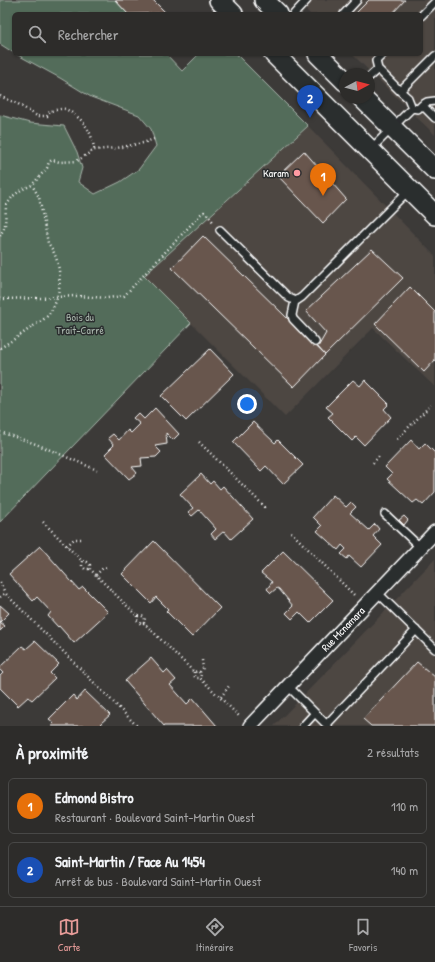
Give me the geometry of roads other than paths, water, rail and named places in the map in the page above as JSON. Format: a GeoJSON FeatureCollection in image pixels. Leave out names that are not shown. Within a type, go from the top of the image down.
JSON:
{"type":"FeatureCollection","features":[{"type":"Feature","properties":{"kind":"main road"},"geometry":{"type":"LineString","coordinates":[[219,0],[231,12]]}},
{"type":"Feature","properties":{"kind":"main road"},"geometry":{"type":"LineString","coordinates":[[264,0],[276,12]]}},
{"type":"Feature","properties":{"kind":"main road"},"geometry":{"type":"LineString","coordinates":[[276,56],[435,215]]}},
{"type":"Feature","properties":{"kind":"main road"},"geometry":{"type":"LineString","coordinates":[[320,56],[339,75]]}},
{"type":"Feature","properties":{"kind":"main road"},"geometry":{"type":"LineString","coordinates":[[368,104],[435,170]]}},
{"type":"Feature","properties":{"kind":"street","name":"Rue Mcnamara"},"geometry":{"type":"LineString","coordinates":[[245,722],[288,686],[435,532]]}},
{"type":"Feature","properties":{"kind":"lane"},"geometry":{"type":"LineString","coordinates":[[296,12],[307,0]]}},
{"type":"Feature","properties":{"kind":"lane"},"geometry":{"type":"LineString","coordinates":[[346,12],[357,0]]}},
{"type":"Feature","properties":{"kind":"lane"},"geometry":{"type":"LineString","coordinates":[[423,14],[435,2]]}},
{"type":"Feature","properties":{"kind":"lane"},"geometry":{"type":"LineString","coordinates":[[381,56],[376,61],[378,69],[408,98],[412,108]]}},
{"type":"Feature","properties":{"kind":"lane"},"geometry":{"type":"LineString","coordinates":[[400,91],[435,56]]}},
{"type":"Feature","properties":{"kind":"lane"},"geometry":{"type":"LineString","coordinates":[[375,72],[378,69]]}},
{"type":"Feature","properties":{"kind":"lane"},"geometry":{"type":"LineString","coordinates":[[412,108],[418,109],[427,102],[435,101]]}},
{"type":"Feature","properties":{"kind":"lane"},"geometry":{"type":"LineString","coordinates":[[422,105],[435,118]]}},
{"type":"Feature","properties":{"kind":"lane"},"geometry":{"type":"LineString","coordinates":[[370,150],[412,108]]}},
{"type":"Feature","properties":{"kind":"lane"},"geometry":{"type":"LineString","coordinates":[[315,342],[293,319],[292,315],[295,301],[302,297],[410,189]]}},
{"type":"Feature","properties":{"kind":"lane"},"geometry":{"type":"LineString","coordinates":[[220,230],[289,298],[295,301]]}},
{"type":"Feature","properties":{"kind":"lane"},"geometry":{"type":"LineString","coordinates":[[385,514],[420,548]]}},
{"type":"Feature","properties":{"kind":"lane"},"geometry":{"type":"LineString","coordinates":[[378,593],[435,648]]}},
{"type":"Feature","properties":{"kind":"lane"},"geometry":{"type":"LineString","coordinates":[[288,686],[327,725],[416,630]]}},
{"type":"Feature","properties":{"kind":"lane"},"geometry":{"type":"LineString","coordinates":[[303,726],[315,713]]}},
{"type":"Feature","properties":{"kind":"place","name":"Saint-Martin / Face Au 1454"},"geometry":{"type":"Point","coordinates":[310,118]}},
{"type":"Feature","properties":{"kind":"place","name":"Karam"},"geometry":{"type":"Point","coordinates":[297,173]}},
{"type":"Feature","properties":{"kind":"place","name":"Edmond Bistro"},"geometry":{"type":"Point","coordinates":[323,196]}},
{"type":"Feature","properties":{"kind":"park label","name":"Bois du Trait-Carré"},"geometry":{"type":"Point","coordinates":[80,323]}}]}
